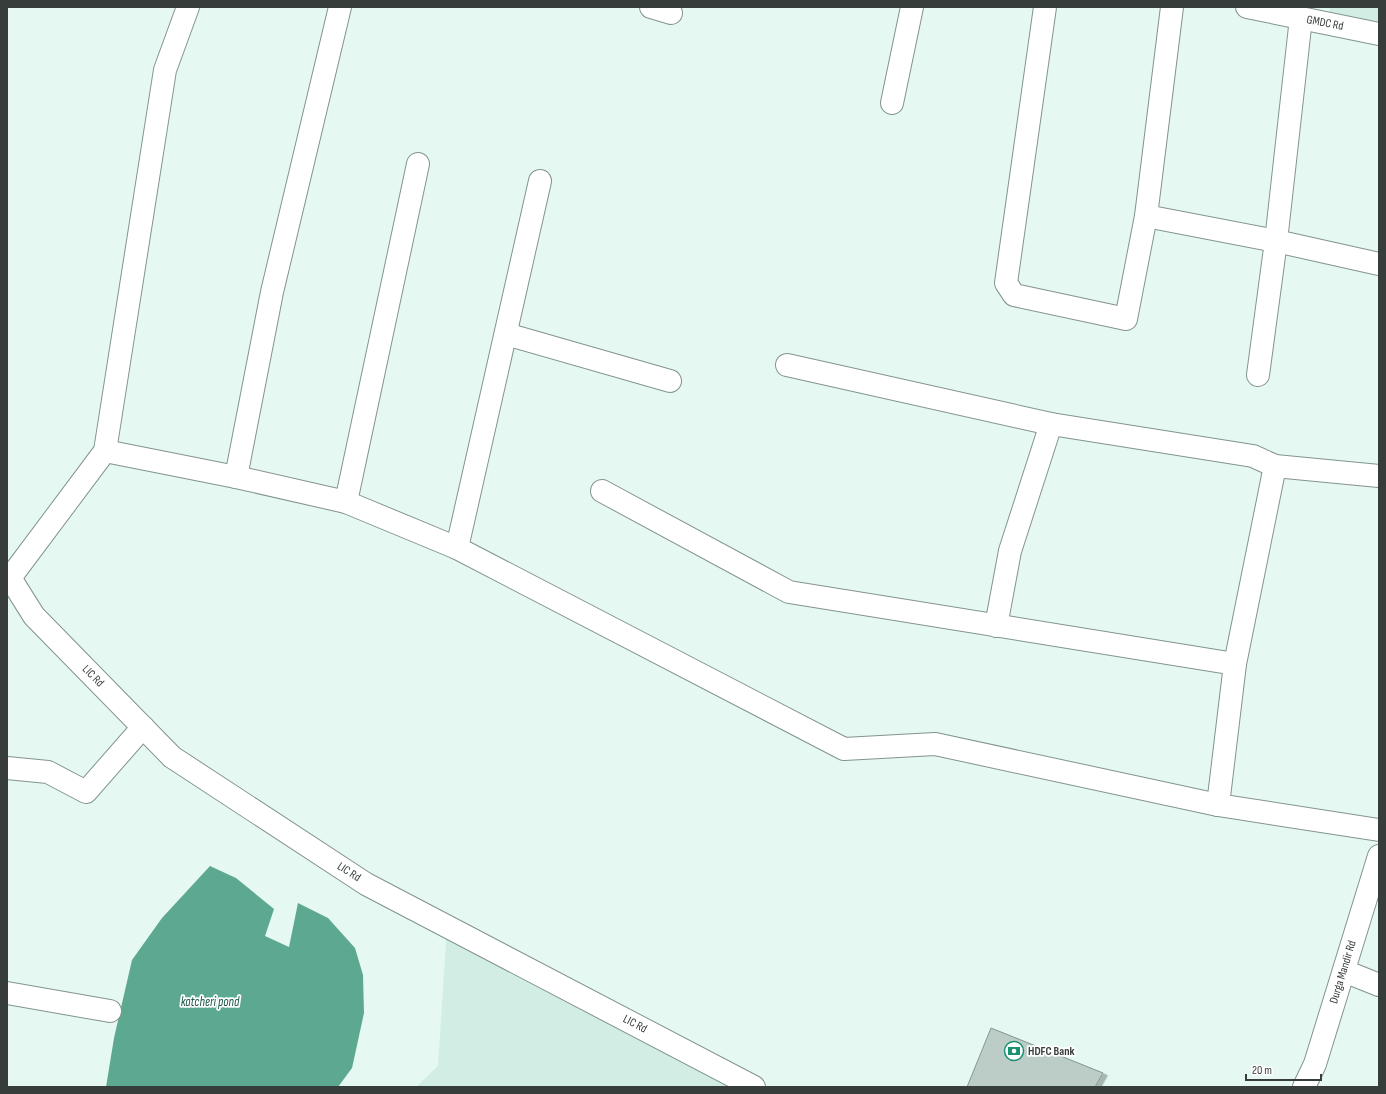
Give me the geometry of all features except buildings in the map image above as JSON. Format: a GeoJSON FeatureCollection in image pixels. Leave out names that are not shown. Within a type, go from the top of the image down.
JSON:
{"type":"FeatureCollection","features":[{"type":"Feature","properties":{"kind":"street"},"geometry":{"type":"LineString","coordinates":[[9,576],[105,451],[165,70],[188,7]]}},
{"type":"Feature","properties":{"kind":"street"},"geometry":{"type":"LineString","coordinates":[[236,477],[272,292],[340,7]]}},
{"type":"Feature","properties":{"kind":"street"},"geometry":{"type":"LineString","coordinates":[[892,103],[912,7]]}},
{"type":"Feature","properties":{"kind":"street"},"geometry":{"type":"LineString","coordinates":[[1045,7],[1006,283],[1014,295],[1126,319],[1146,216],[1172,7]]}},
{"type":"Feature","properties":{"kind":"street","name":"GMDC Rd"},"geometry":{"type":"LineString","coordinates":[[1247,7],[1379,34]]}},
{"type":"Feature","properties":{"kind":"street"},"geometry":{"type":"LineString","coordinates":[[1258,375],[1276,241],[1301,18]]}},
{"type":"Feature","properties":{"kind":"street"},"geometry":{"type":"LineString","coordinates":[[346,502],[418,164]]}},
{"type":"Feature","properties":{"kind":"street"},"geometry":{"type":"LineString","coordinates":[[457,548],[540,181]]}},
{"type":"Feature","properties":{"kind":"street"},"geometry":{"type":"LineString","coordinates":[[1146,216],[1276,241],[1379,264]]}},
{"type":"Feature","properties":{"kind":"street"},"geometry":{"type":"LineString","coordinates":[[506,334],[670,381]]}},
{"type":"Feature","properties":{"kind":"street"},"geometry":{"type":"LineString","coordinates":[[787,365],[1051,424],[1254,456],[1275,466],[1379,476]]}},
{"type":"Feature","properties":{"kind":"street"},"geometry":{"type":"LineString","coordinates":[[996,626],[1010,551],[1051,424]]}},
{"type":"Feature","properties":{"kind":"street"},"geometry":{"type":"LineString","coordinates":[[105,451],[236,477],[346,502],[457,548],[844,749],[935,744],[1218,805],[1379,830]]}},
{"type":"Feature","properties":{"kind":"street"},"geometry":{"type":"LineString","coordinates":[[1218,805],[1234,664],[1275,466]]}},
{"type":"Feature","properties":{"kind":"street"},"geometry":{"type":"LineString","coordinates":[[602,491],[789,592],[1234,664]]}},
{"type":"Feature","properties":{"kind":"street","name":"LIC Rd"},"geometry":{"type":"LineString","coordinates":[[9,576],[34,616],[172,757],[366,884],[754,1087]]}},
{"type":"Feature","properties":{"kind":"street"},"geometry":{"type":"LineString","coordinates":[[7,768],[48,772],[86,792],[143,727]]}},
{"type":"Feature","properties":{"kind":"street","name":"Durga Mandir Rd"},"geometry":{"type":"LineString","coordinates":[[1304,1087],[1315,1064],[1379,856]]}},
{"type":"Feature","properties":{"kind":"street"},"geometry":{"type":"LineString","coordinates":[[1344,971],[1379,985]]}},
{"type":"Feature","properties":{"kind":"street"},"geometry":{"type":"LineString","coordinates":[[7,993],[110,1011]]}},
{"type":"Feature","properties":{"kind":"shaded area"},"geometry":{"type":"Polygon","coordinates":[[[1330,7],[1379,7],[1379,28],[1329,19],[1330,7]]]}},
{"type":"Feature","properties":{"kind":"shaded area"},"geometry":{"type":"Polygon","coordinates":[[[447,926],[754,1087],[416,1087],[438,1066],[447,926]]]}},
{"type":"Feature","properties":{"kind":"water","name":"katcheri pond"},"geometry":{"type":"Polygon","coordinates":[[[210,866],[236,878],[274,909],[265,936],[289,947],[298,903],[328,918],[355,948],[363,975],[364,1013],[352,1068],[338,1087],[106,1087],[114,1038],[132,960],[162,918],[210,866]]]}},
{"type":"Feature","properties":{"kind":"place","name":"HDFC Bank"},"geometry":{"type":"Point","coordinates":[1014,1051]}}]}
